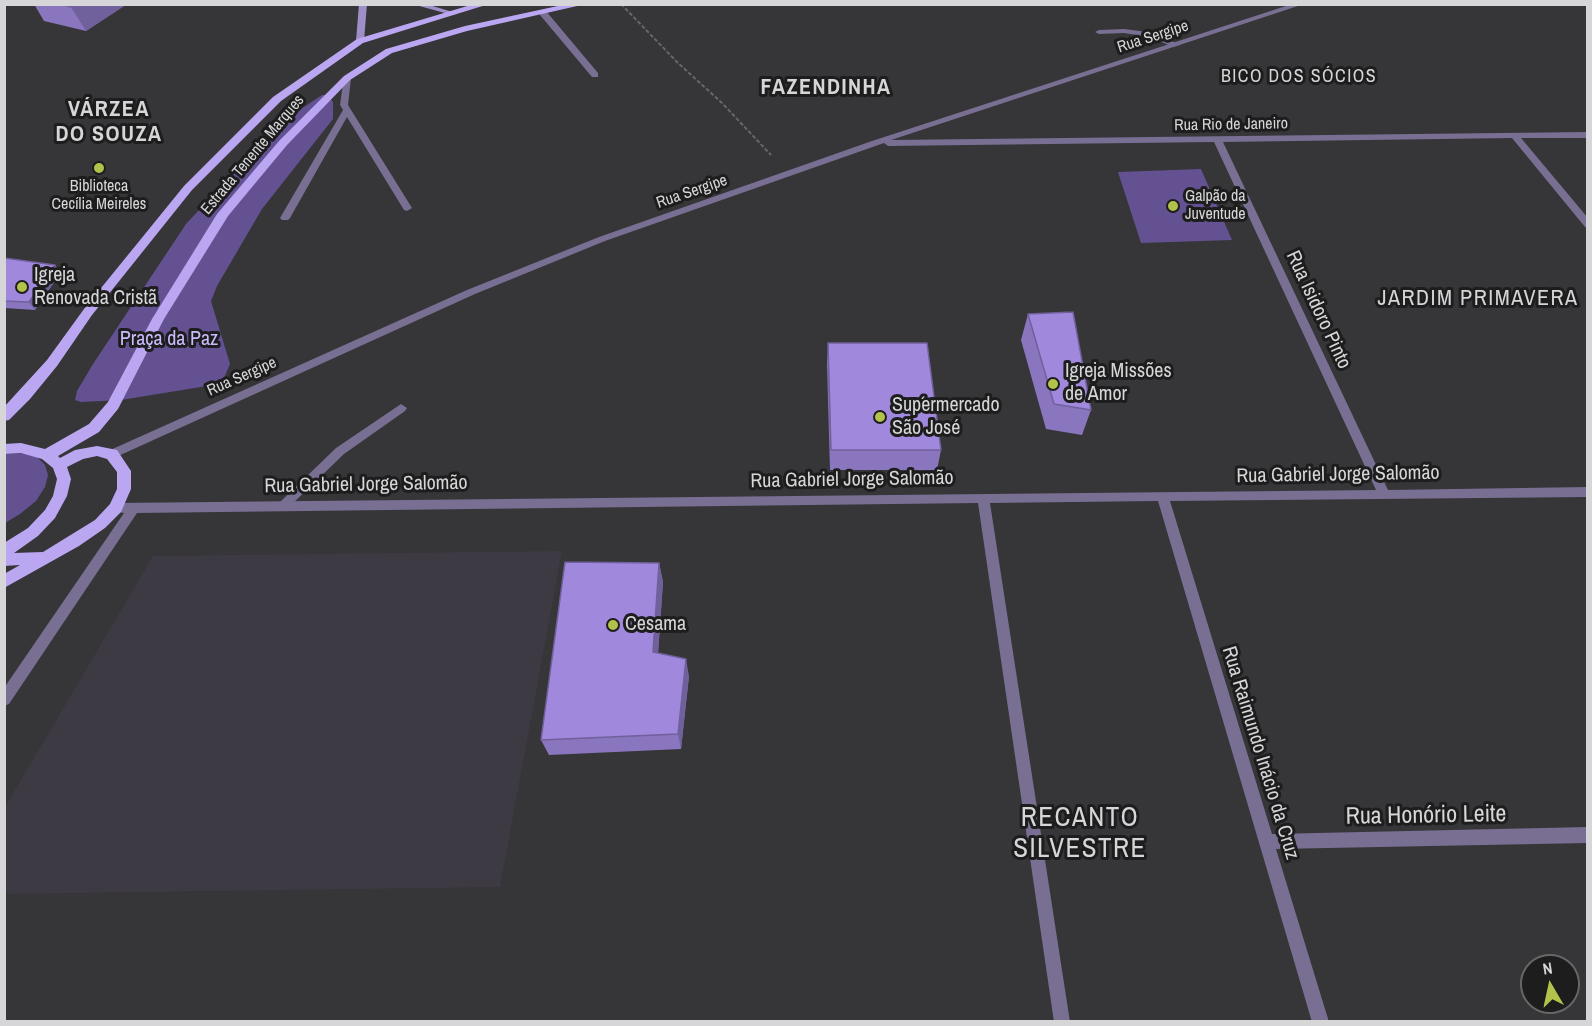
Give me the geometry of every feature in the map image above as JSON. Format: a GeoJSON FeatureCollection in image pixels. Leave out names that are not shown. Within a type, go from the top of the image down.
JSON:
{"type":"FeatureCollection","features":[{"type":"Feature","properties":{"kind":"main road","name":"Estrada Tenente Marques"},"geometry":{"type":"LineString","coordinates":[[4,416],[25,396],[88,312],[188,188],[277,99],[360,41],[485,4]]}},
{"type":"Feature","properties":{"kind":"main road","name":"Estrada Tenente Marques"},"geometry":{"type":"LineString","coordinates":[[53,460],[94,428],[113,405],[158,319],[223,214],[290,136],[347,78],[389,51],[465,29],[582,4]]}},
{"type":"Feature","properties":{"kind":"main road"},"geometry":{"type":"LineString","coordinates":[[4,449],[21,448],[53,460],[97,451],[112,454],[124,471],[124,489],[116,508],[100,524],[4,582]]}},
{"type":"Feature","properties":{"kind":"main road"},"geometry":{"type":"LineString","coordinates":[[4,551],[33,532],[50,514],[60,496],[64,479],[53,460]]}},
{"type":"Feature","properties":{"kind":"main road"},"geometry":{"type":"LineString","coordinates":[[4,560],[49,556]]}},
{"type":"Feature","properties":{"kind":"street"},"geometry":{"type":"LineString","coordinates":[[360,41],[363,4]]}},
{"type":"Feature","properties":{"kind":"street"},"geometry":{"type":"LineString","coordinates":[[415,4],[452,13]]}},
{"type":"Feature","properties":{"kind":"street","name":"Rua Sergipe"},"geometry":{"type":"LineString","coordinates":[[112,454],[471,292],[602,239],[875,143],[1301,4]]}},
{"type":"Feature","properties":{"kind":"street"},"geometry":{"type":"LineString","coordinates":[[543,13],[595,75]]}},
{"type":"Feature","properties":{"kind":"street"},"geometry":{"type":"LineString","coordinates":[[1099,32],[1124,31],[1152,35],[1176,45]]}},
{"type":"Feature","properties":{"kind":"street"},"geometry":{"type":"LineString","coordinates":[[347,78],[344,105],[407,208]]}},
{"type":"Feature","properties":{"kind":"street"},"geometry":{"type":"LineString","coordinates":[[285,218],[347,110]]}},
{"type":"Feature","properties":{"kind":"street"},"geometry":{"type":"LineString","coordinates":[[1514,135],[1587,225]]}},
{"type":"Feature","properties":{"kind":"street","name":"Rua Rio de Janeiro"},"geometry":{"type":"LineString","coordinates":[[875,143],[1218,141],[1587,135]]}},
{"type":"Feature","properties":{"kind":"street","name":"Rua Isidoro Pinto"},"geometry":{"type":"LineString","coordinates":[[1218,141],[1384,494]]}},
{"type":"Feature","properties":{"kind":"street"},"geometry":{"type":"LineString","coordinates":[[284,506],[340,451],[401,408]]}},
{"type":"Feature","properties":{"kind":"street","name":"Rua Gabriel Jorge Salomão"},"geometry":{"type":"LineString","coordinates":[[116,508],[1587,492]]}},
{"type":"Feature","properties":{"kind":"street","name":"Rua Raimundo Inácio da Cruz"},"geometry":{"type":"LineString","coordinates":[[1162,496],[1321,1022]]}},
{"type":"Feature","properties":{"kind":"street"},"geometry":{"type":"LineString","coordinates":[[983,498],[1062,1022]]}},
{"type":"Feature","properties":{"kind":"street"},"geometry":{"type":"LineString","coordinates":[[4,700],[134,508]]}},
{"type":"Feature","properties":{"kind":"street","name":"Rua Honório Leite"},"geometry":{"type":"LineString","coordinates":[[1266,842],[1587,835]]}},
{"type":"Feature","properties":{"kind":"path"},"geometry":{"type":"LineString","coordinates":[[621,4],[722,103],[789,174]]}},
{"type":"Feature","properties":{"kind":"shaded area"},"geometry":{"type":"Polygon","coordinates":[[[562,551],[500,887],[5,894],[5,807],[153,556],[562,551]]]}},
{"type":"Feature","properties":{"kind":"green space","name":"Praça da Paz"},"geometry":{"type":"Polygon","coordinates":[[[322,95],[327,95],[333,102],[333,119],[262,209],[217,286],[211,301],[230,364],[224,378],[207,386],[121,400],[81,402],[75,400],[77,391],[93,364],[186,224],[242,164],[298,111],[322,95]]]}},
{"type":"Feature","properties":{"kind":"green space","name":"Galpão da Juventude"},"geometry":{"type":"Polygon","coordinates":[[[1201,169],[1232,240],[1141,243],[1118,172],[1201,169]]]}},
{"type":"Feature","properties":{"kind":"green space"},"geometry":{"type":"Polygon","coordinates":[[[25,453],[37,457],[45,465],[48,475],[45,487],[36,501],[5,523],[5,454],[25,453]]]}},
{"type":"Feature","properties":{"kind":"building"},"geometry":{"type":"Polygon","coordinates":[[[4,258],[55,265],[29,302],[4,301],[4,258]]]}},
{"type":"Feature","properties":{"kind":"building"},"geometry":{"type":"Polygon","coordinates":[[[1073,312],[1091,410],[1054,404],[1028,314],[1073,312]]]}},
{"type":"Feature","properties":{"kind":"building","name":"Suṕermercado São José"},"geometry":{"type":"Polygon","coordinates":[[[828,343],[927,343],[941,450],[831,450],[828,343]]]}},
{"type":"Feature","properties":{"kind":"building","name":"Cesama"},"geometry":{"type":"Polygon","coordinates":[[[565,562],[659,563],[653,652],[686,659],[678,734],[541,740],[565,562]]]}},
{"type":"Feature","properties":{"kind":"place","name":"Biblioteca Cecília Meireles"},"geometry":{"type":"Point","coordinates":[99,168]}},
{"type":"Feature","properties":{"kind":"place","name":"Galpão da Juventude"},"geometry":{"type":"Point","coordinates":[1173,206]}},
{"type":"Feature","properties":{"kind":"place","name":"Igreja Renovada Cristã"},"geometry":{"type":"Point","coordinates":[22,287]}},
{"type":"Feature","properties":{"kind":"place","name":"Igreja Missões de Amor"},"geometry":{"type":"Point","coordinates":[1053,384]}},
{"type":"Feature","properties":{"kind":"place","name":"Suṕermercado São José"},"geometry":{"type":"Point","coordinates":[880,417]}},
{"type":"Feature","properties":{"kind":"place","name":"Cesama"},"geometry":{"type":"Point","coordinates":[613,625]}},
{"type":"Feature","properties":{"kind":"district","name":"BICO DOS SÓCIOS"},"geometry":{"type":"Point","coordinates":[1299,77]}},
{"type":"Feature","properties":{"kind":"district","name":"FAZENDINHA"},"geometry":{"type":"Point","coordinates":[826,88]}},
{"type":"Feature","properties":{"kind":"district","name":"VÁRZEA DO SOUZA"},"geometry":{"type":"Point","coordinates":[109,122]}},
{"type":"Feature","properties":{"kind":"district","name":"JARDIM PRIMAVERA"},"geometry":{"type":"Point","coordinates":[1478,299]}},
{"type":"Feature","properties":{"kind":"district","name":"RECANTO SILVESTRE"},"geometry":{"type":"Point","coordinates":[1080,834]}}]}
